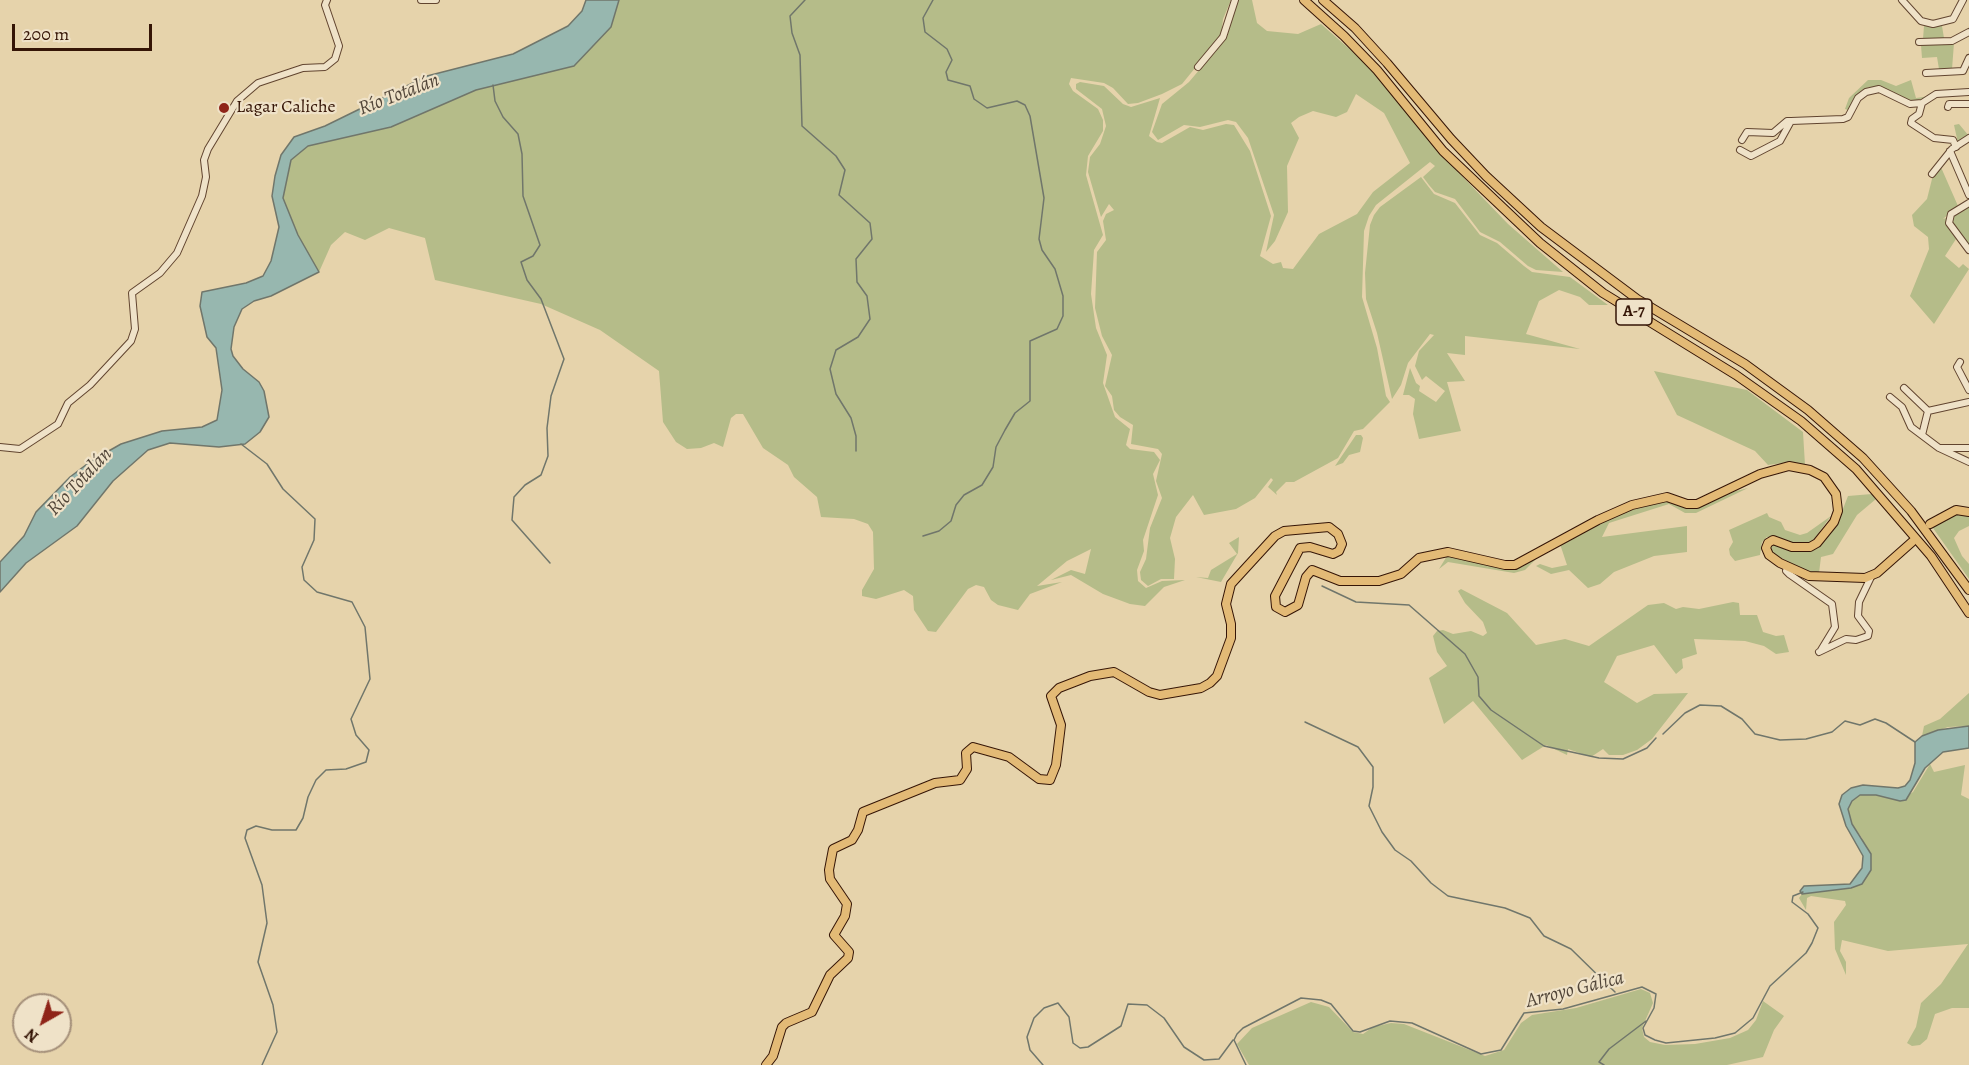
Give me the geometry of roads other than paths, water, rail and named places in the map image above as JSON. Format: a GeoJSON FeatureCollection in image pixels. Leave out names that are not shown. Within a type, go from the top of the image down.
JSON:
{"type":"FeatureCollection","features":[{"type":"Feature","properties":{"kind":"highway","name":"A-7"},"geometry":{"type":"LineString","coordinates":[[1304,0],[1377,70],[1443,151],[1540,243],[1604,293],[1736,375],[1801,421],[1856,469],[1931,556],[1969,613]]}},
{"type":"Feature","properties":{"kind":"highway","name":"A-7"},"geometry":{"type":"LineString","coordinates":[[1323,0],[1355,28],[1486,176],[1541,227],[1636,298],[1745,364],[1808,410],[1863,458],[1911,511],[1969,590]]}},
{"type":"Feature","properties":{"kind":"main road"},"geometry":{"type":"LineString","coordinates":[[766,1065],[773,1056],[782,1027],[812,1012],[830,975],[848,958],[849,952],[834,935],[845,916],[847,904],[830,879],[829,870],[833,849],[852,840],[863,813],[935,783],[960,780],[967,769],[966,753],[973,747],[1008,757],[1039,779],[1050,780],[1056,765],[1061,725],[1051,696],[1059,688],[1090,676],[1114,672],[1149,692],[1160,695],[1201,688],[1210,683],[1217,676],[1231,638],[1231,624],[1226,604],[1231,584],[1275,536],[1284,531],[1329,527],[1338,534],[1342,544],[1339,551],[1333,554],[1300,548],[1294,555],[1274,602],[1281,610],[1290,612],[1298,605],[1306,577],[1312,570],[1340,581],[1378,581],[1401,574],[1419,558],[1448,552],[1505,566],[1515,565],[1632,505],[1667,497],[1687,504],[1697,504],[1775,468],[1802,467],[1818,473],[1829,482],[1836,494],[1838,511],[1834,522],[1810,547],[1792,547],[1773,540],[1768,543],[1766,548],[1769,555],[1787,567],[1820,578],[1865,578],[1872,575],[1912,542]]}},
{"type":"Feature","properties":{"kind":"main road"},"geometry":{"type":"LineString","coordinates":[[1930,524],[1956,510],[1969,512]]}},
{"type":"Feature","properties":{"kind":"street"},"geometry":{"type":"LineString","coordinates":[[0,447],[21,449],[58,424],[68,404],[90,385],[131,341],[135,329],[132,293],[160,273],[177,253],[202,196],[206,177],[204,160],[208,149],[237,102],[258,83],[303,68],[325,67],[335,59],[339,46],[326,5],[327,0]]}},
{"type":"Feature","properties":{"kind":"street"},"geometry":{"type":"LineString","coordinates":[[421,0],[436,0]]}},
{"type":"Feature","properties":{"kind":"street"},"geometry":{"type":"LineString","coordinates":[[1198,67],[1223,37],[1235,0]]}},
{"type":"Feature","properties":{"kind":"street"},"geometry":{"type":"LineString","coordinates":[[1902,0],[1921,21],[1933,24],[1953,19],[1963,0]]}},
{"type":"Feature","properties":{"kind":"street"},"geometry":{"type":"LineString","coordinates":[[1919,42],[1952,41],[1969,32]]}},
{"type":"Feature","properties":{"kind":"street"},"geometry":{"type":"LineString","coordinates":[[1926,73],[1966,72],[1969,58]]}},
{"type":"Feature","properties":{"kind":"street"},"geometry":{"type":"LineString","coordinates":[[1742,140],[1747,132],[1773,133],[1787,121],[1843,120],[1848,117],[1858,98],[1866,92],[1879,89],[1910,104],[1922,103],[1936,94],[1969,92]]}},
{"type":"Feature","properties":{"kind":"street"},"geometry":{"type":"LineString","coordinates":[[1922,103],[1919,114],[1912,119],[1911,123],[1934,138],[1953,140],[1953,149],[1969,195]]}},
{"type":"Feature","properties":{"kind":"street"},"geometry":{"type":"LineString","coordinates":[[1948,107],[1949,104],[1969,104]]}},
{"type":"Feature","properties":{"kind":"street"},"geometry":{"type":"LineString","coordinates":[[1740,150],[1751,156],[1780,141],[1791,121]]}},
{"type":"Feature","properties":{"kind":"street"},"geometry":{"type":"LineString","coordinates":[[1932,174],[1953,149],[1969,138]]}},
{"type":"Feature","properties":{"kind":"street"},"geometry":{"type":"LineString","coordinates":[[1969,203],[1951,214],[1949,223],[1969,250]]}},
{"type":"Feature","properties":{"kind":"street"},"geometry":{"type":"LineString","coordinates":[[1960,362],[1957,367],[1969,390]]}},
{"type":"Feature","properties":{"kind":"street"},"geometry":{"type":"LineString","coordinates":[[1904,388],[1928,411]]}},
{"type":"Feature","properties":{"kind":"street"},"geometry":{"type":"LineString","coordinates":[[1890,397],[1902,407],[1911,427],[1939,448],[1969,462]]}},
{"type":"Feature","properties":{"kind":"street"},"geometry":{"type":"LineString","coordinates":[[1928,411],[1969,402]]}},
{"type":"Feature","properties":{"kind":"street"},"geometry":{"type":"LineString","coordinates":[[1922,435],[1928,411]]}},
{"type":"Feature","properties":{"kind":"street"},"geometry":{"type":"LineString","coordinates":[[1939,448],[1969,448]]}},
{"type":"Feature","properties":{"kind":"street"},"geometry":{"type":"LineString","coordinates":[[1787,567],[1786,571],[1789,574],[1826,599],[1834,611],[1835,627],[1818,652],[1846,639],[1856,640],[1868,636],[1869,631],[1858,616],[1859,602],[1872,575]]}},
{"type":"Feature","properties":{"kind":"water","name":"Río Totalán"},"geometry":{"type":"Polygon","coordinates":[[[586,0],[619,0],[611,27],[574,66],[476,90],[391,127],[308,146],[291,160],[283,198],[298,235],[319,272],[271,296],[254,301],[242,309],[234,327],[231,349],[233,356],[243,369],[259,382],[264,391],[269,417],[260,432],[245,444],[219,447],[170,443],[148,450],[113,481],[77,526],[26,563],[0,592],[0,562],[24,536],[36,512],[70,477],[91,461],[121,444],[162,431],[202,427],[217,420],[222,390],[216,348],[207,337],[200,306],[202,292],[246,283],[263,276],[271,261],[279,227],[272,196],[275,176],[281,155],[294,137],[325,126],[427,76],[513,54],[568,26],[582,11],[586,0]]]}},
{"type":"Feature","properties":{"kind":"water"},"geometry":{"type":"Polygon","coordinates":[[[1969,726],[1969,748],[1943,752],[1925,768],[1906,800],[1860,795],[1852,801],[1848,809],[1852,824],[1871,854],[1871,870],[1862,884],[1851,888],[1802,894],[1800,891],[1804,886],[1850,884],[1862,868],[1863,856],[1846,826],[1839,804],[1842,795],[1851,788],[1863,785],[1898,788],[1905,786],[1910,780],[1915,763],[1915,742],[1922,736],[1938,730],[1969,726]]]}},
{"type":"Feature","properties":{"kind":"waterway"},"geometry":{"type":"LineString","coordinates":[[805,0],[790,16],[792,33],[800,55],[802,126],[836,156],[845,170],[839,195],[870,223],[872,239],[856,259],[857,282],[867,296],[870,319],[858,337],[836,350],[830,369],[836,394],[851,418],[856,436],[856,451]]}},
{"type":"Feature","properties":{"kind":"waterway"},"geometry":{"type":"LineString","coordinates":[[923,536],[939,531],[951,521],[956,505],[964,495],[982,485],[993,467],[996,447],[1005,430],[1015,413],[1030,401],[1030,341],[1057,329],[1063,316],[1063,296],[1055,269],[1042,250],[1039,239],[1044,198],[1030,116],[1025,105],[1017,101],[987,108],[974,99],[970,86],[948,80],[946,72],[952,60],[947,49],[925,32],[923,18],[933,0]]}},
{"type":"Feature","properties":{"kind":"waterway"},"geometry":{"type":"LineString","coordinates":[[493,85],[495,101],[503,117],[518,134],[522,154],[523,196],[540,245],[533,256],[521,262],[527,280],[541,299],[564,359],[551,396],[547,428],[548,456],[541,475],[525,485],[514,497],[512,520],[550,563]]}},
{"type":"Feature","properties":{"kind":"waterway"},"geometry":{"type":"LineString","coordinates":[[241,444],[267,464],[283,489],[315,519],[314,540],[302,567],[304,580],[317,592],[352,602],[365,627],[370,679],[351,719],[356,735],[369,750],[366,762],[346,769],[326,770],[316,780],[308,797],[303,818],[296,830],[272,830],[256,826],[247,830],[245,838],[262,885],[267,923],[258,962],[273,1005],[277,1032],[262,1065]]}},
{"type":"Feature","properties":{"kind":"waterway"},"geometry":{"type":"LineString","coordinates":[[1322,586],[1356,602],[1409,605],[1465,654],[1478,677],[1479,696],[1491,710],[1544,746],[1599,758],[1623,759],[1647,748],[1656,738]]}},
{"type":"Feature","properties":{"kind":"waterway"},"geometry":{"type":"LineString","coordinates":[[1663,734],[1685,713],[1700,705],[1721,706],[1742,719],[1755,734],[1780,740],[1806,739],[1832,732],[1845,721],[1860,725],[1875,719],[1886,723],[1915,742]]}},
{"type":"Feature","properties":{"kind":"waterway"},"geometry":{"type":"LineString","coordinates":[[1305,722],[1358,747],[1373,767],[1373,787],[1369,806],[1382,832],[1395,850],[1411,861],[1431,883],[1448,896],[1505,908],[1530,918],[1544,936],[1571,949],[1615,992]]}},
{"type":"Feature","properties":{"kind":"waterway","name":"Arroyo Gálica"},"geometry":{"type":"LineString","coordinates":[[1246,1065],[1234,1040],[1237,1034],[1243,1028],[1301,998],[1321,1000],[1331,1004],[1353,1031],[1360,1032],[1390,1021],[1412,1023],[1481,1054],[1501,1050],[1524,1013],[1563,1009],[1642,987],[1656,994],[1654,1008],[1643,1028],[1645,1035],[1655,1040],[1666,1043],[1715,1038],[1735,1033],[1753,1018],[1770,986],[1806,953],[1812,943],[1818,928],[1808,914],[1792,902],[1793,896],[1803,892]]}},
{"type":"Feature","properties":{"kind":"waterway"},"geometry":{"type":"LineString","coordinates":[[1043,1065],[1030,1050],[1027,1037],[1034,1018],[1044,1008],[1058,1003],[1069,1017],[1073,1043],[1080,1048],[1088,1047],[1121,1026],[1128,1004],[1147,1005],[1164,1018],[1184,1047],[1204,1060],[1219,1059],[1233,1040]]}},
{"type":"Feature","properties":{"kind":"waterway"},"geometry":{"type":"LineString","coordinates":[[1604,1065],[1599,1062],[1609,1049],[1646,1021]]}},
{"type":"Feature","properties":{"kind":"place","name":"Lagar Caliche"},"geometry":{"type":"Point","coordinates":[224,108]}}]}
